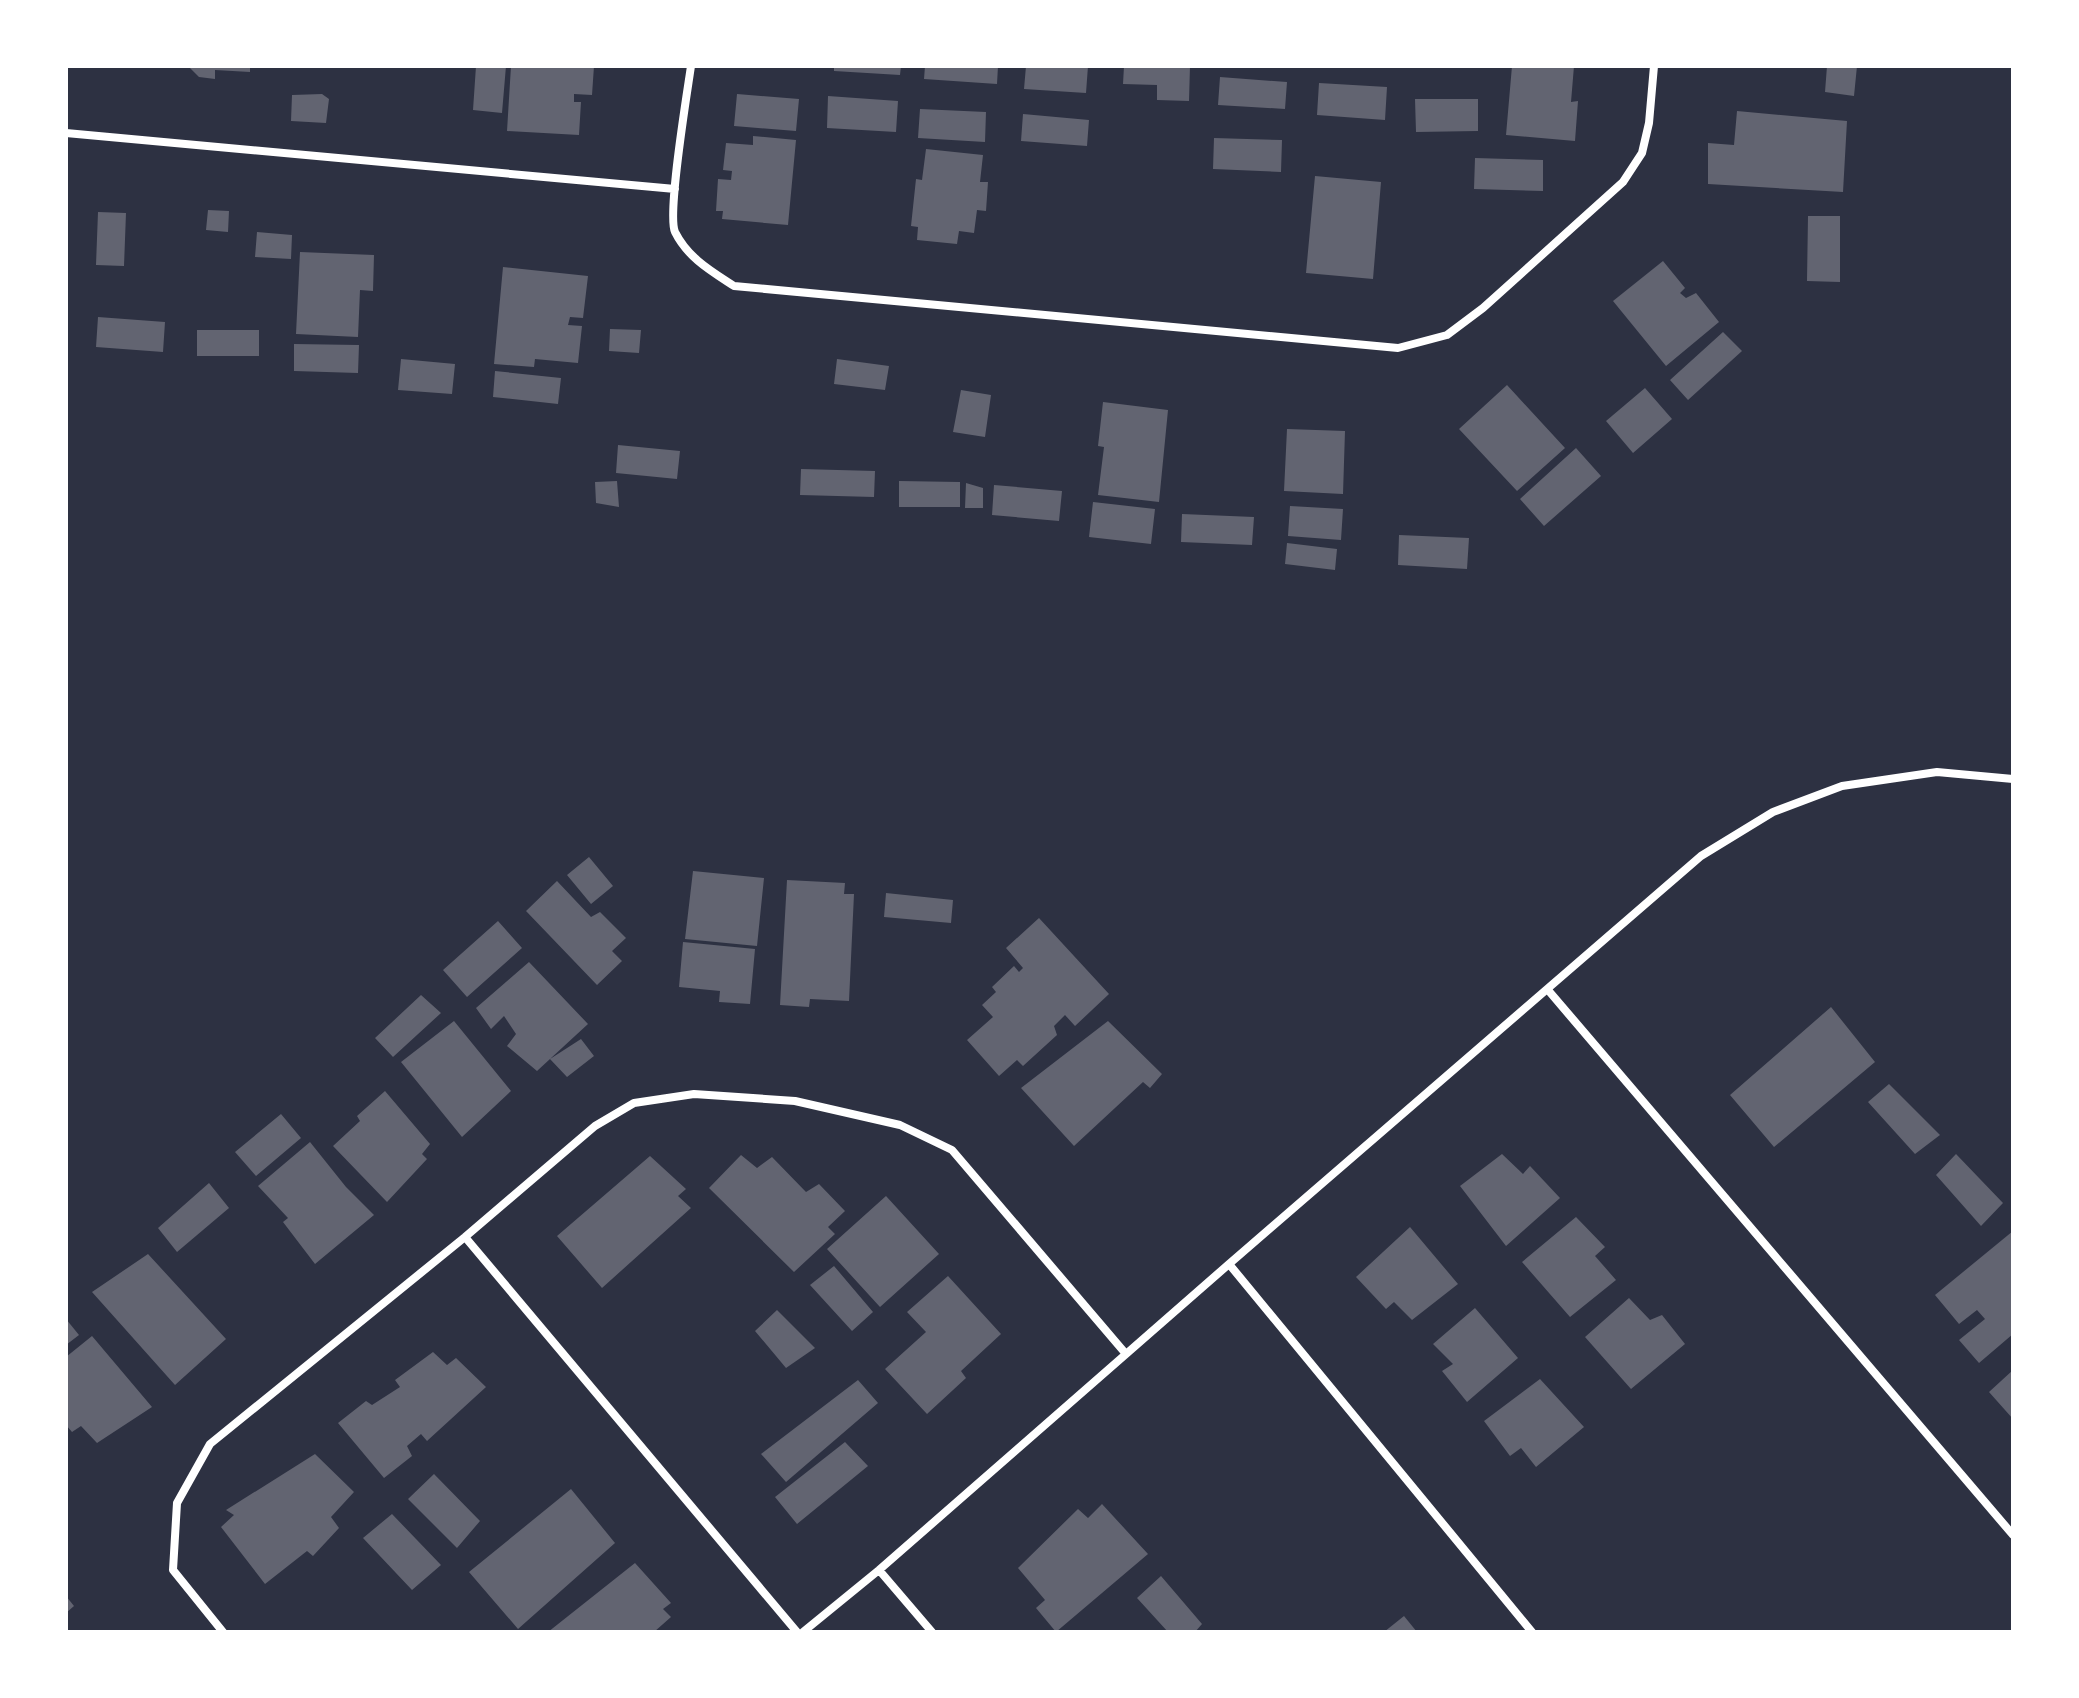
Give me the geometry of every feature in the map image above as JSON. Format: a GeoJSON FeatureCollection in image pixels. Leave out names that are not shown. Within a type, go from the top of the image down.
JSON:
{"type":"FeatureCollection","features":[{"type":"Feature","properties":{"kind":"street"},"geometry":{"type":"LineString","coordinates":[[691,66],[675,189],[674,230],[694,259],[734,286],[1398,348],[1447,335],[1483,308],[1623,182],[1642,153],[1649,123],[1654,66]]}},
{"type":"Feature","properties":{"kind":"street"},"geometry":{"type":"LineString","coordinates":[[66,133],[675,189]]}},
{"type":"Feature","properties":{"kind":"street"},"geometry":{"type":"LineString","coordinates":[[465,1237],[800,1632],[879,1570],[1701,856],[1773,812],[1842,786],[1937,772],[2013,779]]}},
{"type":"Feature","properties":{"kind":"street"},"geometry":{"type":"LineString","coordinates":[[1548,990],[2013,1535]]}},
{"type":"Feature","properties":{"kind":"street"},"geometry":{"type":"LineString","coordinates":[[223,1632],[173,1570],[177,1503],[210,1444],[465,1237],[595,1126],[634,1103],[694,1094],[795,1101],[900,1125],[952,1150],[1126,1354]]}},
{"type":"Feature","properties":{"kind":"street"},"geometry":{"type":"LineString","coordinates":[[1229,1264],[1532,1632]]}},
{"type":"Feature","properties":{"kind":"street"},"geometry":{"type":"LineString","coordinates":[[879,1570],[932,1632]]}},
{"type":"Feature","properties":{"kind":"building"},"geometry":{"type":"Polygon","coordinates":[[[188,66],[250,66],[250,72],[215,70],[215,79],[199,77],[188,66]]]}},
{"type":"Feature","properties":{"kind":"building"},"geometry":{"type":"Polygon","coordinates":[[[476,66],[506,66],[502,113],[473,110],[476,66]]]}},
{"type":"Feature","properties":{"kind":"building"},"geometry":{"type":"Polygon","coordinates":[[[511,66],[594,66],[592,95],[574,94],[574,102],[581,102],[579,135],[507,131],[511,66]]]}},
{"type":"Feature","properties":{"kind":"building"},"geometry":{"type":"Polygon","coordinates":[[[834,66],[901,66],[900,75],[834,71],[834,66]]]}},
{"type":"Feature","properties":{"kind":"building"},"geometry":{"type":"Polygon","coordinates":[[[925,66],[998,66],[997,84],[924,79],[925,66]]]}},
{"type":"Feature","properties":{"kind":"building"},"geometry":{"type":"Polygon","coordinates":[[[1026,66],[1088,66],[1086,93],[1024,89],[1026,66]]]}},
{"type":"Feature","properties":{"kind":"building"},"geometry":{"type":"Polygon","coordinates":[[[1124,66],[1190,66],[1189,101],[1157,100],[1157,85],[1123,84],[1124,66]]]}},
{"type":"Feature","properties":{"kind":"building"},"geometry":{"type":"Polygon","coordinates":[[[1512,66],[1574,66],[1571,102],[1578,101],[1575,141],[1506,135],[1512,66]]]}},
{"type":"Feature","properties":{"kind":"building"},"geometry":{"type":"Polygon","coordinates":[[[1827,66],[1857,66],[1854,96],[1825,92],[1827,66]]]}},
{"type":"Feature","properties":{"kind":"building"},"geometry":{"type":"Polygon","coordinates":[[[1220,77],[1287,82],[1285,109],[1218,105],[1220,77]]]}},
{"type":"Feature","properties":{"kind":"building"},"geometry":{"type":"Polygon","coordinates":[[[1319,83],[1387,87],[1385,120],[1317,115],[1319,83]]]}},
{"type":"Feature","properties":{"kind":"building"},"geometry":{"type":"Polygon","coordinates":[[[322,94],[329,99],[326,123],[291,121],[292,95],[322,94]]]}},
{"type":"Feature","properties":{"kind":"building"},"geometry":{"type":"Polygon","coordinates":[[[737,94],[799,99],[796,131],[734,126],[737,94]]]}},
{"type":"Feature","properties":{"kind":"building"},"geometry":{"type":"Polygon","coordinates":[[[828,96],[898,101],[896,132],[827,128],[828,96]]]}},
{"type":"Feature","properties":{"kind":"building"},"geometry":{"type":"Polygon","coordinates":[[[1415,99],[1478,99],[1478,131],[1416,132],[1415,99]]]}},
{"type":"Feature","properties":{"kind":"building"},"geometry":{"type":"Polygon","coordinates":[[[920,109],[986,112],[985,142],[918,138],[920,109]]]}},
{"type":"Feature","properties":{"kind":"building"},"geometry":{"type":"Polygon","coordinates":[[[1737,111],[1847,121],[1843,192],[1708,184],[1708,143],[1734,145],[1737,111]]]}},
{"type":"Feature","properties":{"kind":"building"},"geometry":{"type":"Polygon","coordinates":[[[1023,114],[1089,120],[1087,146],[1021,141],[1023,114]]]}},
{"type":"Feature","properties":{"kind":"building"},"geometry":{"type":"Polygon","coordinates":[[[753,136],[796,140],[788,225],[722,219],[723,211],[716,211],[718,179],[731,180],[732,171],[723,170],[726,143],[753,145],[753,136]]]}},
{"type":"Feature","properties":{"kind":"building"},"geometry":{"type":"Polygon","coordinates":[[[1214,138],[1282,140],[1281,172],[1213,169],[1214,138]]]}},
{"type":"Feature","properties":{"kind":"building"},"geometry":{"type":"Polygon","coordinates":[[[926,149],[983,155],[980,182],[988,182],[986,211],[977,210],[974,233],[959,231],[957,244],[917,240],[918,227],[911,226],[916,179],[922,180],[926,149]]]}},
{"type":"Feature","properties":{"kind":"building"},"geometry":{"type":"Polygon","coordinates":[[[1475,158],[1543,160],[1543,191],[1474,189],[1475,158]]]}},
{"type":"Feature","properties":{"kind":"building"},"geometry":{"type":"Polygon","coordinates":[[[1315,176],[1381,182],[1373,279],[1306,273],[1315,176]]]}},
{"type":"Feature","properties":{"kind":"building"},"geometry":{"type":"Polygon","coordinates":[[[208,210],[229,211],[228,232],[206,230],[208,210]]]}},
{"type":"Feature","properties":{"kind":"building"},"geometry":{"type":"Polygon","coordinates":[[[98,212],[126,213],[124,266],[96,265],[98,212]]]}},
{"type":"Feature","properties":{"kind":"building"},"geometry":{"type":"Polygon","coordinates":[[[1808,216],[1840,216],[1840,282],[1807,281],[1808,216]]]}},
{"type":"Feature","properties":{"kind":"building"},"geometry":{"type":"Polygon","coordinates":[[[257,232],[292,235],[291,259],[255,257],[257,232]]]}},
{"type":"Feature","properties":{"kind":"building"},"geometry":{"type":"Polygon","coordinates":[[[300,252],[374,255],[373,291],[360,290],[358,337],[296,334],[300,252]]]}},
{"type":"Feature","properties":{"kind":"building"},"geometry":{"type":"Polygon","coordinates":[[[1663,261],[1685,288],[1680,293],[1686,298],[1696,293],[1719,322],[1666,366],[1613,301],[1663,261]]]}},
{"type":"Feature","properties":{"kind":"building"},"geometry":{"type":"Polygon","coordinates":[[[503,267],[588,276],[583,318],[570,317],[568,325],[582,326],[578,363],[535,359],[534,367],[494,364],[503,267]]]}},
{"type":"Feature","properties":{"kind":"building"},"geometry":{"type":"Polygon","coordinates":[[[98,317],[165,322],[163,352],[96,347],[98,317]]]}},
{"type":"Feature","properties":{"kind":"building"},"geometry":{"type":"Polygon","coordinates":[[[610,329],[641,330],[639,353],[609,351],[610,329]]]}},
{"type":"Feature","properties":{"kind":"building"},"geometry":{"type":"Polygon","coordinates":[[[197,330],[259,330],[259,356],[197,356],[197,330]]]}},
{"type":"Feature","properties":{"kind":"building"},"geometry":{"type":"Polygon","coordinates":[[[1723,332],[1742,351],[1688,400],[1670,380],[1723,332]]]}},
{"type":"Feature","properties":{"kind":"building"},"geometry":{"type":"Polygon","coordinates":[[[294,344],[359,345],[358,373],[294,371],[294,344]]]}},
{"type":"Feature","properties":{"kind":"building"},"geometry":{"type":"Polygon","coordinates":[[[401,359],[455,364],[452,394],[398,390],[401,359]]]}},
{"type":"Feature","properties":{"kind":"building"},"geometry":{"type":"Polygon","coordinates":[[[837,359],[889,366],[885,390],[834,384],[837,359]]]}},
{"type":"Feature","properties":{"kind":"building"},"geometry":{"type":"Polygon","coordinates":[[[495,371],[561,378],[558,404],[493,397],[495,371]]]}},
{"type":"Feature","properties":{"kind":"building"},"geometry":{"type":"Polygon","coordinates":[[[1507,385],[1565,448],[1517,491],[1459,429],[1507,385]]]}},
{"type":"Feature","properties":{"kind":"building"},"geometry":{"type":"Polygon","coordinates":[[[1645,388],[1672,419],[1633,453],[1606,421],[1645,388]]]}},
{"type":"Feature","properties":{"kind":"building"},"geometry":{"type":"Polygon","coordinates":[[[961,390],[991,395],[985,437],[953,432],[961,390]]]}},
{"type":"Feature","properties":{"kind":"building"},"geometry":{"type":"Polygon","coordinates":[[[1103,402],[1168,410],[1159,502],[1098,495],[1104,447],[1098,446],[1103,402]]]}},
{"type":"Feature","properties":{"kind":"building"},"geometry":{"type":"Polygon","coordinates":[[[1287,429],[1345,431],[1343,494],[1284,491],[1287,429]]]}},
{"type":"Feature","properties":{"kind":"building"},"geometry":{"type":"Polygon","coordinates":[[[618,445],[680,451],[677,479],[616,473],[618,445]]]}},
{"type":"Feature","properties":{"kind":"building"},"geometry":{"type":"Polygon","coordinates":[[[1576,448],[1601,476],[1544,526],[1520,499],[1576,448]]]}},
{"type":"Feature","properties":{"kind":"building"},"geometry":{"type":"Polygon","coordinates":[[[801,469],[875,471],[874,497],[800,495],[801,469]]]}},
{"type":"Feature","properties":{"kind":"building"},"geometry":{"type":"Polygon","coordinates":[[[617,481],[619,507],[596,503],[595,482],[617,481]]]}},
{"type":"Feature","properties":{"kind":"building"},"geometry":{"type":"Polygon","coordinates":[[[899,481],[960,482],[960,507],[899,507],[899,481]]]}},
{"type":"Feature","properties":{"kind":"building"},"geometry":{"type":"Polygon","coordinates":[[[966,483],[983,488],[983,508],[965,508],[966,483]]]}},
{"type":"Feature","properties":{"kind":"building"},"geometry":{"type":"Polygon","coordinates":[[[994,485],[1062,491],[1059,521],[992,515],[994,485]]]}},
{"type":"Feature","properties":{"kind":"building"},"geometry":{"type":"Polygon","coordinates":[[[1093,502],[1155,509],[1151,544],[1089,537],[1093,502]]]}},
{"type":"Feature","properties":{"kind":"building"},"geometry":{"type":"Polygon","coordinates":[[[1290,506],[1343,509],[1341,540],[1288,536],[1290,506]]]}},
{"type":"Feature","properties":{"kind":"building"},"geometry":{"type":"Polygon","coordinates":[[[1182,514],[1254,517],[1252,545],[1181,542],[1182,514]]]}},
{"type":"Feature","properties":{"kind":"building"},"geometry":{"type":"Polygon","coordinates":[[[1399,535],[1469,538],[1467,569],[1398,565],[1399,535]]]}},
{"type":"Feature","properties":{"kind":"building"},"geometry":{"type":"Polygon","coordinates":[[[1287,543],[1337,549],[1335,570],[1285,564],[1287,543]]]}},
{"type":"Feature","properties":{"kind":"building"},"geometry":{"type":"Polygon","coordinates":[[[589,857],[613,886],[591,904],[567,875],[589,857]]]}},
{"type":"Feature","properties":{"kind":"building"},"geometry":{"type":"Polygon","coordinates":[[[693,871],[764,878],[757,946],[685,939],[693,871]]]}},
{"type":"Feature","properties":{"kind":"building"},"geometry":{"type":"Polygon","coordinates":[[[787,880],[845,883],[844,894],[854,894],[849,1001],[810,999],[809,1007],[780,1005],[787,880]]]}},
{"type":"Feature","properties":{"kind":"building"},"geometry":{"type":"Polygon","coordinates":[[[557,881],[591,917],[600,912],[626,938],[612,951],[622,961],[597,985],[526,911],[557,881]]]}},
{"type":"Feature","properties":{"kind":"building"},"geometry":{"type":"Polygon","coordinates":[[[886,893],[953,900],[951,923],[884,917],[886,893]]]}},
{"type":"Feature","properties":{"kind":"building"},"geometry":{"type":"Polygon","coordinates":[[[1039,918],[1109,994],[1075,1026],[1065,1015],[1054,1026],[1057,1035],[1023,1066],[1017,1060],[999,1076],[967,1040],[993,1017],[982,1005],[996,992],[992,987],[1014,966],[1019,972],[1023,968],[1006,948],[1039,918]]]}},
{"type":"Feature","properties":{"kind":"building"},"geometry":{"type":"Polygon","coordinates":[[[498,921],[522,948],[467,997],[443,970],[498,921]]]}},
{"type":"Feature","properties":{"kind":"building"},"geometry":{"type":"Polygon","coordinates":[[[683,942],[755,949],[750,1004],[719,1002],[720,991],[679,987],[683,942]]]}},
{"type":"Feature","properties":{"kind":"building"},"geometry":{"type":"Polygon","coordinates":[[[529,962],[588,1024],[537,1071],[507,1046],[516,1034],[504,1016],[491,1029],[476,1008],[529,962]]]}},
{"type":"Feature","properties":{"kind":"building"},"geometry":{"type":"Polygon","coordinates":[[[421,995],[441,1013],[393,1057],[375,1038],[421,995]]]}},
{"type":"Feature","properties":{"kind":"building"},"geometry":{"type":"Polygon","coordinates":[[[1831,1007],[1875,1062],[1774,1147],[1730,1095],[1831,1007]]]}},
{"type":"Feature","properties":{"kind":"building"},"geometry":{"type":"Polygon","coordinates":[[[454,1021],[511,1091],[462,1137],[401,1062],[454,1021]]]}},
{"type":"Feature","properties":{"kind":"building"},"geometry":{"type":"Polygon","coordinates":[[[1108,1021],[1162,1074],[1150,1088],[1143,1082],[1074,1146],[1021,1088],[1108,1021]]]}},
{"type":"Feature","properties":{"kind":"building"},"geometry":{"type":"Polygon","coordinates":[[[581,1039],[594,1056],[567,1077],[550,1059],[581,1039]]]}},
{"type":"Feature","properties":{"kind":"building"},"geometry":{"type":"Polygon","coordinates":[[[1889,1084],[1940,1135],[1915,1154],[1868,1102],[1889,1084]]]}},
{"type":"Feature","properties":{"kind":"building"},"geometry":{"type":"Polygon","coordinates":[[[385,1091],[430,1144],[422,1154],[427,1159],[387,1202],[333,1146],[360,1121],[357,1116],[385,1091]]]}},
{"type":"Feature","properties":{"kind":"building"},"geometry":{"type":"Polygon","coordinates":[[[281,1114],[301,1138],[256,1176],[235,1152],[281,1114]]]}},
{"type":"Feature","properties":{"kind":"building"},"geometry":{"type":"Polygon","coordinates":[[[310,1142],[346,1187],[374,1215],[315,1264],[283,1222],[288,1218],[258,1186],[310,1142]]]}},
{"type":"Feature","properties":{"kind":"building"},"geometry":{"type":"Polygon","coordinates":[[[1502,1154],[1523,1174],[1530,1166],[1560,1198],[1506,1246],[1460,1186],[1502,1154]]]}},
{"type":"Feature","properties":{"kind":"building"},"geometry":{"type":"Polygon","coordinates":[[[1956,1154],[2003,1203],[1981,1226],[1936,1175],[1956,1154]]]}},
{"type":"Feature","properties":{"kind":"building"},"geometry":{"type":"Polygon","coordinates":[[[741,1155],[757,1168],[772,1157],[806,1192],[819,1184],[845,1211],[828,1227],[835,1234],[794,1272],[709,1188],[741,1155]]]}},
{"type":"Feature","properties":{"kind":"building"},"geometry":{"type":"Polygon","coordinates":[[[650,1156],[686,1189],[678,1196],[691,1208],[602,1288],[557,1236],[650,1156]]]}},
{"type":"Feature","properties":{"kind":"building"},"geometry":{"type":"Polygon","coordinates":[[[209,1183],[229,1208],[177,1252],[158,1228],[209,1183]]]}},
{"type":"Feature","properties":{"kind":"building"},"geometry":{"type":"Polygon","coordinates":[[[886,1196],[939,1254],[880,1307],[827,1249],[886,1196]]]}},
{"type":"Feature","properties":{"kind":"building"},"geometry":{"type":"Polygon","coordinates":[[[1576,1217],[1605,1247],[1595,1256],[1616,1280],[1570,1317],[1522,1262],[1576,1217]]]}},
{"type":"Feature","properties":{"kind":"building"},"geometry":{"type":"Polygon","coordinates":[[[1410,1227],[1458,1284],[1412,1320],[1394,1302],[1386,1309],[1356,1277],[1410,1227]]]}},
{"type":"Feature","properties":{"kind":"building"},"geometry":{"type":"Polygon","coordinates":[[[2013,1231],[2013,1334],[1979,1363],[1959,1340],[1985,1319],[1977,1310],[1959,1324],[1935,1295],[2013,1231]]]}},
{"type":"Feature","properties":{"kind":"building"},"geometry":{"type":"Polygon","coordinates":[[[148,1254],[226,1339],[175,1385],[92,1292],[148,1254]]]}},
{"type":"Feature","properties":{"kind":"building"},"geometry":{"type":"Polygon","coordinates":[[[834,1266],[873,1312],[852,1331],[810,1285],[834,1266]]]}},
{"type":"Feature","properties":{"kind":"building"},"geometry":{"type":"Polygon","coordinates":[[[948,1276],[1001,1334],[961,1371],[966,1378],[927,1414],[885,1369],[926,1332],[907,1312],[948,1276]]]}},
{"type":"Feature","properties":{"kind":"building"},"geometry":{"type":"Polygon","coordinates":[[[1629,1298],[1650,1320],[1662,1315],[1685,1344],[1631,1389],[1585,1337],[1629,1298]]]}},
{"type":"Feature","properties":{"kind":"building"},"geometry":{"type":"Polygon","coordinates":[[[1475,1308],[1518,1358],[1467,1402],[1442,1371],[1453,1364],[1433,1344],[1475,1308]]]}},
{"type":"Feature","properties":{"kind":"building"},"geometry":{"type":"Polygon","coordinates":[[[777,1310],[815,1348],[786,1368],[755,1331],[777,1310]]]}},
{"type":"Feature","properties":{"kind":"building"},"geometry":{"type":"Polygon","coordinates":[[[66,1319],[79,1335],[66,1345],[66,1319]]]}},
{"type":"Feature","properties":{"kind":"building"},"geometry":{"type":"Polygon","coordinates":[[[92,1336],[152,1407],[97,1443],[81,1426],[72,1432],[66,1425],[66,1357],[92,1336]]]}},
{"type":"Feature","properties":{"kind":"building"},"geometry":{"type":"Polygon","coordinates":[[[433,1352],[447,1365],[456,1358],[486,1387],[427,1441],[421,1434],[407,1446],[412,1456],[384,1478],[338,1423],[366,1401],[372,1405],[400,1387],[395,1380],[433,1352]]]}},
{"type":"Feature","properties":{"kind":"building"},"geometry":{"type":"Polygon","coordinates":[[[2013,1370],[2013,1419],[1989,1392],[2013,1370]]]}},
{"type":"Feature","properties":{"kind":"building"},"geometry":{"type":"Polygon","coordinates":[[[1540,1379],[1584,1427],[1536,1467],[1521,1448],[1510,1456],[1484,1421],[1540,1379]]]}},
{"type":"Feature","properties":{"kind":"building"},"geometry":{"type":"Polygon","coordinates":[[[858,1380],[878,1403],[786,1482],[761,1454],[858,1380]]]}},
{"type":"Feature","properties":{"kind":"building"},"geometry":{"type":"Polygon","coordinates":[[[845,1442],[868,1466],[797,1524],[775,1497],[845,1442]]]}},
{"type":"Feature","properties":{"kind":"building"},"geometry":{"type":"Polygon","coordinates":[[[315,1454],[354,1492],[331,1517],[339,1528],[313,1556],[307,1551],[265,1584],[221,1527],[234,1515],[226,1510],[315,1454]]]}},
{"type":"Feature","properties":{"kind":"building"},"geometry":{"type":"Polygon","coordinates":[[[434,1474],[480,1521],[457,1548],[408,1499],[434,1474]]]}},
{"type":"Feature","properties":{"kind":"building"},"geometry":{"type":"Polygon","coordinates":[[[571,1489],[615,1543],[518,1629],[469,1572],[571,1489]]]}},
{"type":"Feature","properties":{"kind":"building"},"geometry":{"type":"Polygon","coordinates":[[[1102,1504],[1148,1554],[1056,1632],[1036,1608],[1045,1600],[1018,1568],[1078,1509],[1088,1518],[1102,1504]]]}},
{"type":"Feature","properties":{"kind":"building"},"geometry":{"type":"Polygon","coordinates":[[[392,1514],[441,1565],[412,1590],[363,1538],[392,1514]]]}},
{"type":"Feature","properties":{"kind":"building"},"geometry":{"type":"Polygon","coordinates":[[[635,1563],[671,1603],[663,1609],[671,1617],[654,1632],[548,1632],[635,1563]]]}},
{"type":"Feature","properties":{"kind":"building"},"geometry":{"type":"Polygon","coordinates":[[[1161,1576],[1202,1624],[1195,1632],[1168,1632],[1137,1598],[1161,1576]]]}},
{"type":"Feature","properties":{"kind":"building"},"geometry":{"type":"Polygon","coordinates":[[[66,1596],[74,1606],[66,1613],[66,1596]]]}},
{"type":"Feature","properties":{"kind":"building"},"geometry":{"type":"Polygon","coordinates":[[[1404,1616],[1417,1632],[1384,1632],[1404,1616]]]}}]}
